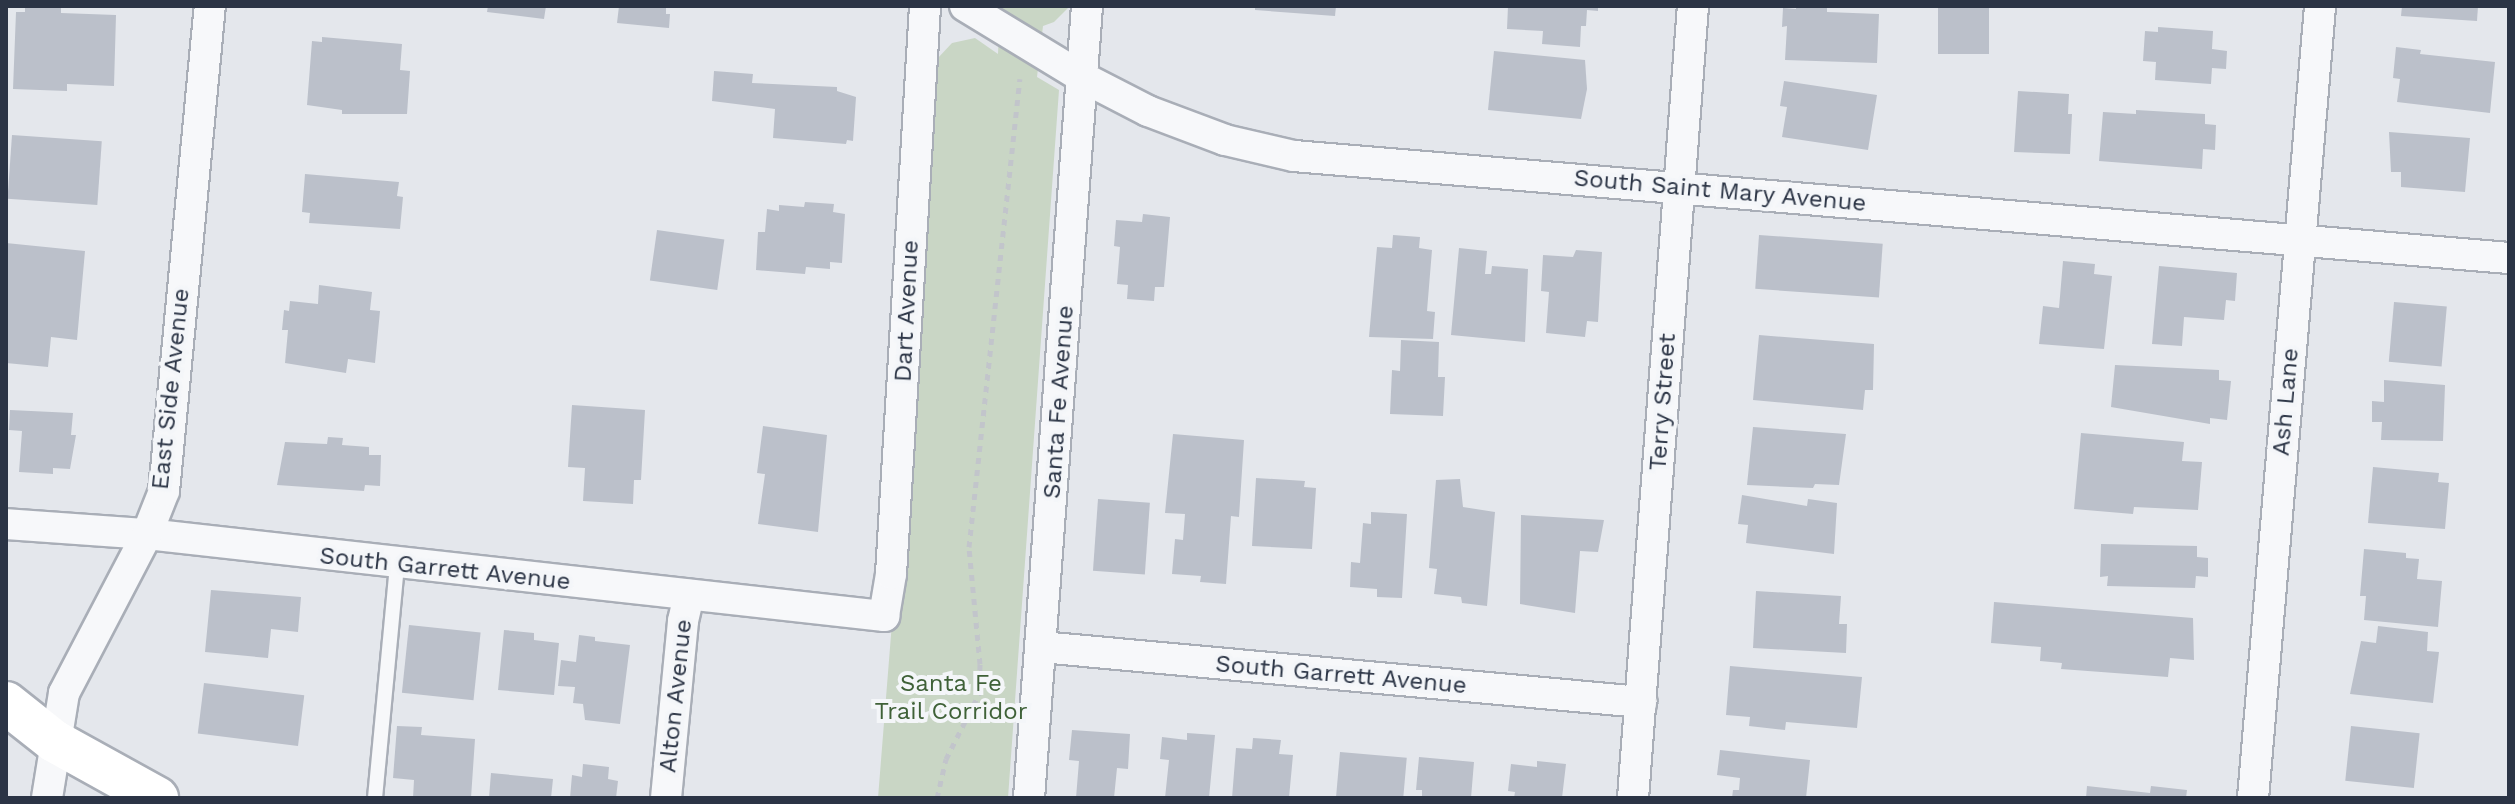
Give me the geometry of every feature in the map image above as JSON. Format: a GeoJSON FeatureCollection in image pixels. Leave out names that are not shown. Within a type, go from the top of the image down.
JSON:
{"type":"FeatureCollection","features":[{"type":"Feature","properties":{"kind":"main road"},"geometry":{"type":"LineString","coordinates":[[6,703],[54,741],[97,762],[157,798]]}},
{"type":"Feature","properties":{"kind":"main road"},"geometry":{"type":"LineString","coordinates":[[6,733],[27,742],[54,741]]}},
{"type":"Feature","properties":{"kind":"street","name":"East Side Avenue"},"geometry":{"type":"LineString","coordinates":[[47,798],[64,693],[147,534],[164,491],[210,6]]}},
{"type":"Feature","properties":{"kind":"street","name":"Dart Avenue"},"geometry":{"type":"LineString","coordinates":[[884,616],[891,574],[925,6]]}},
{"type":"Feature","properties":{"kind":"street","name":"South Saint Mary Avenue"},"geometry":{"type":"LineString","coordinates":[[965,6],[1082,77],[1148,111],[1225,140],[1294,156],[2509,258]]}},
{"type":"Feature","properties":{"kind":"street","name":"Santa Fe Avenue"},"geometry":{"type":"LineString","coordinates":[[1029,798],[1087,6]]}},
{"type":"Feature","properties":{"kind":"street","name":"Terry Street"},"geometry":{"type":"LineString","coordinates":[[1633,798],[1693,6]]}},
{"type":"Feature","properties":{"kind":"street","name":"Ash Lane"},"geometry":{"type":"LineString","coordinates":[[2253,798],[2320,6]]}},
{"type":"Feature","properties":{"kind":"street","name":"South Garrett Avenue"},"geometry":{"type":"LineString","coordinates":[[6,524],[147,534],[397,565],[884,616]]}},
{"type":"Feature","properties":{"kind":"street","name":"Alton Avenue"},"geometry":{"type":"LineString","coordinates":[[666,798],[683,621],[689,595]]}},
{"type":"Feature","properties":{"kind":"street","name":"South Garrett Avenue"},"geometry":{"type":"LineString","coordinates":[[1041,647],[1641,702]]}},
{"type":"Feature","properties":{"kind":"lane"},"geometry":{"type":"LineString","coordinates":[[375,798],[397,565]]}},
{"type":"Feature","properties":{"kind":"path"},"geometry":{"type":"LineString","coordinates":[[937,798],[946,759],[979,694],[980,664],[969,547],[1020,74]]}},
{"type":"Feature","properties":{"kind":"green space","name":"Santa Fe Trail Corridor"},"geometry":{"type":"Polygon","coordinates":[[[1000,6],[1070,6],[1054,22],[1043,26],[1037,77],[1059,90],[1008,798],[878,798],[937,59],[952,43],[975,38],[998,54],[1000,6]]]}},
{"type":"Feature","properties":{"kind":"building"},"geometry":{"type":"Polygon","coordinates":[[[25,6],[61,6],[61,13],[116,15],[114,86],[67,84],[67,91],[13,89],[16,12],[25,12],[25,6]]]}},
{"type":"Feature","properties":{"kind":"building"},"geometry":{"type":"Polygon","coordinates":[[[488,6],[546,6],[544,19],[487,12],[488,6]]]}},
{"type":"Feature","properties":{"kind":"building"},"geometry":{"type":"Polygon","coordinates":[[[619,6],[666,6],[666,14],[670,14],[669,28],[617,23],[619,6]]]}},
{"type":"Feature","properties":{"kind":"building"},"geometry":{"type":"Polygon","coordinates":[[[1255,6],[1336,6],[1335,16],[1255,10],[1255,6]]]}},
{"type":"Feature","properties":{"kind":"building"},"geometry":{"type":"Polygon","coordinates":[[[1508,6],[1598,6],[1598,11],[1587,10],[1586,26],[1581,26],[1580,47],[1542,44],[1543,31],[1507,29],[1508,6]]]}},
{"type":"Feature","properties":{"kind":"building"},"geometry":{"type":"Polygon","coordinates":[[[1796,6],[1827,6],[1827,12],[1879,14],[1877,63],[1785,60],[1787,26],[1782,27],[1783,8],[1796,9],[1796,6]]]}},
{"type":"Feature","properties":{"kind":"building"},"geometry":{"type":"Polygon","coordinates":[[[1938,6],[1989,6],[1989,54],[1938,54],[1938,6]]]}},
{"type":"Feature","properties":{"kind":"building"},"geometry":{"type":"Polygon","coordinates":[[[2402,6],[2478,6],[2477,21],[2401,16],[2402,6]]]}},
{"type":"Feature","properties":{"kind":"building"},"geometry":{"type":"Polygon","coordinates":[[[2158,27],[2213,31],[2212,49],[2227,51],[2226,69],[2212,68],[2211,84],[2155,80],[2156,62],[2143,61],[2145,31],[2158,32],[2158,27]]]}},
{"type":"Feature","properties":{"kind":"building"},"geometry":{"type":"Polygon","coordinates":[[[322,37],[402,44],[400,70],[410,71],[407,114],[342,114],[342,110],[307,105],[312,41],[322,42],[322,37]]]}},
{"type":"Feature","properties":{"kind":"building"},"geometry":{"type":"Polygon","coordinates":[[[2396,47],[2421,50],[2420,54],[2495,62],[2490,113],[2397,102],[2400,79],[2393,78],[2396,47]]]}},
{"type":"Feature","properties":{"kind":"building"},"geometry":{"type":"Polygon","coordinates":[[[1494,51],[1585,60],[1587,89],[1581,119],[1488,110],[1494,51]]]}},
{"type":"Feature","properties":{"kind":"building"},"geometry":{"type":"Polygon","coordinates":[[[714,71],[753,74],[752,83],[837,87],[837,91],[856,97],[853,141],[847,140],[846,144],[773,138],[775,109],[712,101],[714,71]]]}},
{"type":"Feature","properties":{"kind":"building"},"geometry":{"type":"Polygon","coordinates":[[[1784,81],[1877,95],[1868,150],[1782,137],[1787,107],[1780,106],[1784,81]]]}},
{"type":"Feature","properties":{"kind":"building"},"geometry":{"type":"Polygon","coordinates":[[[2018,91],[2069,94],[2068,114],[2072,114],[2070,154],[2014,152],[2018,91]]]}},
{"type":"Feature","properties":{"kind":"building"},"geometry":{"type":"Polygon","coordinates":[[[2136,110],[2205,114],[2205,124],[2216,125],[2215,150],[2203,149],[2202,169],[2099,161],[2103,112],[2136,114],[2136,110]]]}},
{"type":"Feature","properties":{"kind":"building"},"geometry":{"type":"Polygon","coordinates":[[[2389,132],[2470,138],[2465,192],[2401,187],[2401,172],[2391,172],[2389,132]]]}},
{"type":"Feature","properties":{"kind":"building"},"geometry":{"type":"Polygon","coordinates":[[[12,135],[102,141],[97,205],[8,199],[12,135]]]}},
{"type":"Feature","properties":{"kind":"building"},"geometry":{"type":"Polygon","coordinates":[[[305,174],[399,182],[397,196],[403,197],[400,229],[309,223],[310,213],[302,212],[305,174]]]}},
{"type":"Feature","properties":{"kind":"building"},"geometry":{"type":"Polygon","coordinates":[[[805,202],[834,204],[833,212],[845,214],[842,263],[830,262],[830,269],[806,267],[805,274],[756,270],[758,232],[765,232],[767,209],[779,211],[779,205],[804,207],[805,202]]]}},
{"type":"Feature","properties":{"kind":"building"},"geometry":{"type":"Polygon","coordinates":[[[1143,214],[1170,217],[1164,287],[1155,287],[1154,301],[1127,299],[1128,285],[1117,284],[1120,247],[1114,246],[1116,220],[1142,222],[1143,214]]]}},
{"type":"Feature","properties":{"kind":"building"},"geometry":{"type":"Polygon","coordinates":[[[657,230],[724,239],[717,290],[650,281],[657,230]]]}},
{"type":"Feature","properties":{"kind":"building"},"geometry":{"type":"Polygon","coordinates":[[[1393,235],[1420,237],[1419,248],[1432,250],[1427,311],[1435,312],[1433,339],[1369,337],[1377,247],[1392,248],[1393,235]]]}},
{"type":"Feature","properties":{"kind":"building"},"geometry":{"type":"Polygon","coordinates":[[[1759,235],[1883,244],[1879,298],[1755,289],[1759,235]]]}},
{"type":"Feature","properties":{"kind":"building"},"geometry":{"type":"Polygon","coordinates":[[[6,243],[85,251],[77,340],[51,337],[48,367],[6,363],[6,243]]]}},
{"type":"Feature","properties":{"kind":"building"},"geometry":{"type":"Polygon","coordinates":[[[1459,248],[1487,251],[1485,274],[1491,274],[1492,266],[1528,269],[1525,342],[1451,335],[1459,248]]]}},
{"type":"Feature","properties":{"kind":"building"},"geometry":{"type":"Polygon","coordinates":[[[1576,250],[1602,252],[1598,322],[1587,321],[1585,337],[1546,333],[1549,292],[1541,291],[1543,255],[1573,257],[1576,250]]]}},
{"type":"Feature","properties":{"kind":"building"},"geometry":{"type":"Polygon","coordinates":[[[2063,261],[2095,264],[2094,274],[2112,276],[2104,349],[2039,344],[2043,306],[2059,308],[2063,261]]]}},
{"type":"Feature","properties":{"kind":"building"},"geometry":{"type":"Polygon","coordinates":[[[2159,266],[2237,273],[2235,301],[2226,300],[2224,320],[2184,317],[2182,346],[2152,344],[2159,266]]]}},
{"type":"Feature","properties":{"kind":"building"},"geometry":{"type":"Polygon","coordinates":[[[319,285],[372,292],[370,310],[380,311],[375,363],[348,359],[346,373],[285,363],[288,330],[282,330],[284,310],[289,311],[290,301],[318,304],[319,285]]]}},
{"type":"Feature","properties":{"kind":"building"},"geometry":{"type":"Polygon","coordinates":[[[2394,302],[2447,307],[2442,366],[2389,362],[2394,302]]]}},
{"type":"Feature","properties":{"kind":"building"},"geometry":{"type":"Polygon","coordinates":[[[1759,335],[1874,344],[1873,390],[1865,390],[1863,410],[1753,400],[1759,335]]]}},
{"type":"Feature","properties":{"kind":"building"},"geometry":{"type":"Polygon","coordinates":[[[1401,340],[1439,342],[1438,377],[1445,377],[1443,416],[1390,414],[1392,370],[1400,371],[1401,340]]]}},
{"type":"Feature","properties":{"kind":"building"},"geometry":{"type":"Polygon","coordinates":[[[2115,365],[2219,370],[2219,380],[2231,381],[2227,420],[2210,418],[2210,424],[2111,407],[2115,365]]]}},
{"type":"Feature","properties":{"kind":"building"},"geometry":{"type":"Polygon","coordinates":[[[2384,380],[2445,385],[2443,441],[2381,440],[2382,422],[2372,422],[2372,401],[2384,402],[2384,380]]]}},
{"type":"Feature","properties":{"kind":"building"},"geometry":{"type":"Polygon","coordinates":[[[572,405],[645,410],[641,480],[634,480],[633,504],[583,501],[585,468],[568,467],[572,405]]]}},
{"type":"Feature","properties":{"kind":"building"},"geometry":{"type":"Polygon","coordinates":[[[10,410],[73,413],[71,435],[76,435],[70,469],[53,468],[53,474],[19,472],[22,431],[9,430],[10,410]]]}},
{"type":"Feature","properties":{"kind":"building"},"geometry":{"type":"Polygon","coordinates":[[[763,426],[827,435],[818,532],[758,524],[765,474],[757,473],[763,426]]]}},
{"type":"Feature","properties":{"kind":"building"},"geometry":{"type":"Polygon","coordinates":[[[1753,427],[1846,434],[1839,485],[1815,484],[1813,488],[1747,485],[1753,427]]]}},
{"type":"Feature","properties":{"kind":"building"},"geometry":{"type":"Polygon","coordinates":[[[2081,433],[2184,442],[2182,461],[2202,462],[2198,510],[2134,507],[2133,514],[2074,509],[2081,433]]]}},
{"type":"Feature","properties":{"kind":"building"},"geometry":{"type":"Polygon","coordinates":[[[1173,434],[1244,440],[1239,517],[1231,516],[1226,584],[1200,582],[1201,576],[1172,574],[1175,539],[1183,540],[1185,514],[1165,513],[1173,434]]]}},
{"type":"Feature","properties":{"kind":"building"},"geometry":{"type":"Polygon","coordinates":[[[328,437],[343,438],[342,445],[369,447],[369,455],[381,455],[380,486],[365,485],[364,491],[277,485],[285,442],[327,444],[328,437]]]}},
{"type":"Feature","properties":{"kind":"building"},"geometry":{"type":"Polygon","coordinates":[[[2373,467],[2439,473],[2438,482],[2449,483],[2445,529],[2368,523],[2373,467]]]}},
{"type":"Feature","properties":{"kind":"building"},"geometry":{"type":"Polygon","coordinates":[[[1256,478],[1305,481],[1304,487],[1316,488],[1312,549],[1252,546],[1256,478]]]}},
{"type":"Feature","properties":{"kind":"building"},"geometry":{"type":"Polygon","coordinates":[[[1460,479],[1463,507],[1495,512],[1487,606],[1462,603],[1461,597],[1434,594],[1437,569],[1429,568],[1436,480],[1460,479]]]}},
{"type":"Feature","properties":{"kind":"building"},"geometry":{"type":"Polygon","coordinates":[[[1742,495],[1807,506],[1808,499],[1837,503],[1834,554],[1746,543],[1748,525],[1738,524],[1742,495]]]}},
{"type":"Feature","properties":{"kind":"building"},"geometry":{"type":"Polygon","coordinates":[[[1098,499],[1150,503],[1145,574],[1093,571],[1098,499]]]}},
{"type":"Feature","properties":{"kind":"building"},"geometry":{"type":"Polygon","coordinates":[[[1371,512],[1407,514],[1402,598],[1377,597],[1377,589],[1350,587],[1351,562],[1360,563],[1363,523],[1371,524],[1371,512]]]}},
{"type":"Feature","properties":{"kind":"building"},"geometry":{"type":"Polygon","coordinates":[[[1521,515],[1604,520],[1598,552],[1580,551],[1575,613],[1520,604],[1521,515]]]}},
{"type":"Feature","properties":{"kind":"building"},"geometry":{"type":"Polygon","coordinates":[[[2101,544],[2197,546],[2197,557],[2208,558],[2208,577],[2196,576],[2195,588],[2107,586],[2108,576],[2100,577],[2101,544]]]}},
{"type":"Feature","properties":{"kind":"building"},"geometry":{"type":"Polygon","coordinates":[[[2364,549],[2406,553],[2406,558],[2419,559],[2417,579],[2442,581],[2438,627],[2364,620],[2366,596],[2360,596],[2364,549]]]}},
{"type":"Feature","properties":{"kind":"building"},"geometry":{"type":"Polygon","coordinates":[[[211,590],[301,597],[298,632],[271,629],[268,658],[205,652],[211,590]]]}},
{"type":"Feature","properties":{"kind":"building"},"geometry":{"type":"Polygon","coordinates":[[[1756,591],[1841,596],[1839,624],[1847,624],[1846,653],[1753,648],[1756,591]]]}},
{"type":"Feature","properties":{"kind":"building"},"geometry":{"type":"Polygon","coordinates":[[[1994,602],[2193,618],[2194,660],[2170,658],[2168,677],[2061,669],[2062,663],[2040,661],[2041,647],[1991,643],[1994,602]]]}},
{"type":"Feature","properties":{"kind":"building"},"geometry":{"type":"Polygon","coordinates":[[[409,625],[481,633],[473,700],[402,693],[409,625]]]}},
{"type":"Feature","properties":{"kind":"building"},"geometry":{"type":"Polygon","coordinates":[[[2378,626],[2428,632],[2427,651],[2439,652],[2433,703],[2350,694],[2361,641],[2376,643],[2378,626]]]}},
{"type":"Feature","properties":{"kind":"building"},"geometry":{"type":"Polygon","coordinates":[[[504,630],[534,633],[534,640],[559,643],[554,695],[498,690],[504,630]]]}},
{"type":"Feature","properties":{"kind":"building"},"geometry":{"type":"Polygon","coordinates":[[[579,635],[595,637],[595,641],[630,645],[620,724],[585,720],[583,704],[573,703],[575,687],[558,686],[561,660],[576,662],[579,635]]]}},
{"type":"Feature","properties":{"kind":"building"},"geometry":{"type":"Polygon","coordinates":[[[1730,666],[1862,677],[1857,728],[1786,722],[1785,730],[1749,726],[1750,717],[1726,715],[1730,666]]]}},
{"type":"Feature","properties":{"kind":"building"},"geometry":{"type":"Polygon","coordinates":[[[204,683],[304,695],[298,746],[198,734],[204,683]]]}},
{"type":"Feature","properties":{"kind":"building"},"geometry":{"type":"Polygon","coordinates":[[[397,726],[422,727],[421,735],[475,739],[471,798],[413,798],[414,780],[393,778],[397,726]]]}},
{"type":"Feature","properties":{"kind":"building"},"geometry":{"type":"Polygon","coordinates":[[[2351,726],[2420,733],[2414,788],[2345,781],[2351,726]]]}},
{"type":"Feature","properties":{"kind":"building"},"geometry":{"type":"Polygon","coordinates":[[[1072,730],[1130,734],[1128,769],[1117,768],[1114,798],[1076,798],[1079,761],[1069,760],[1072,730]]]}},
{"type":"Feature","properties":{"kind":"building"},"geometry":{"type":"Polygon","coordinates":[[[1187,733],[1215,735],[1209,798],[1165,798],[1169,760],[1160,759],[1162,737],[1187,740],[1187,733]]]}},
{"type":"Feature","properties":{"kind":"building"},"geometry":{"type":"Polygon","coordinates":[[[1253,738],[1281,740],[1279,754],[1293,755],[1289,798],[1232,798],[1236,748],[1252,749],[1253,738]]]}},
{"type":"Feature","properties":{"kind":"building"},"geometry":{"type":"Polygon","coordinates":[[[1720,750],[1810,760],[1806,798],[1732,798],[1733,790],[1739,790],[1740,778],[1717,775],[1720,750]]]}},
{"type":"Feature","properties":{"kind":"building"},"geometry":{"type":"Polygon","coordinates":[[[1340,752],[1407,758],[1403,798],[1336,798],[1340,752]]]}},
{"type":"Feature","properties":{"kind":"building"},"geometry":{"type":"Polygon","coordinates":[[[1419,757],[1474,762],[1471,798],[1422,798],[1422,790],[1416,790],[1419,757]]]}},
{"type":"Feature","properties":{"kind":"building"},"geometry":{"type":"Polygon","coordinates":[[[1537,761],[1566,764],[1562,798],[1514,798],[1515,792],[1508,791],[1511,764],[1537,767],[1537,761]]]}},
{"type":"Feature","properties":{"kind":"building"},"geometry":{"type":"Polygon","coordinates":[[[583,764],[609,767],[608,779],[618,781],[616,798],[570,798],[572,775],[582,777],[583,764]]]}},
{"type":"Feature","properties":{"kind":"building"},"geometry":{"type":"Polygon","coordinates":[[[491,773],[553,779],[551,798],[489,798],[491,773]]]}},
{"type":"Feature","properties":{"kind":"building"},"geometry":{"type":"Polygon","coordinates":[[[2087,786],[2150,793],[2151,786],[2187,790],[2186,798],[2086,798],[2087,786]]]}}]}
